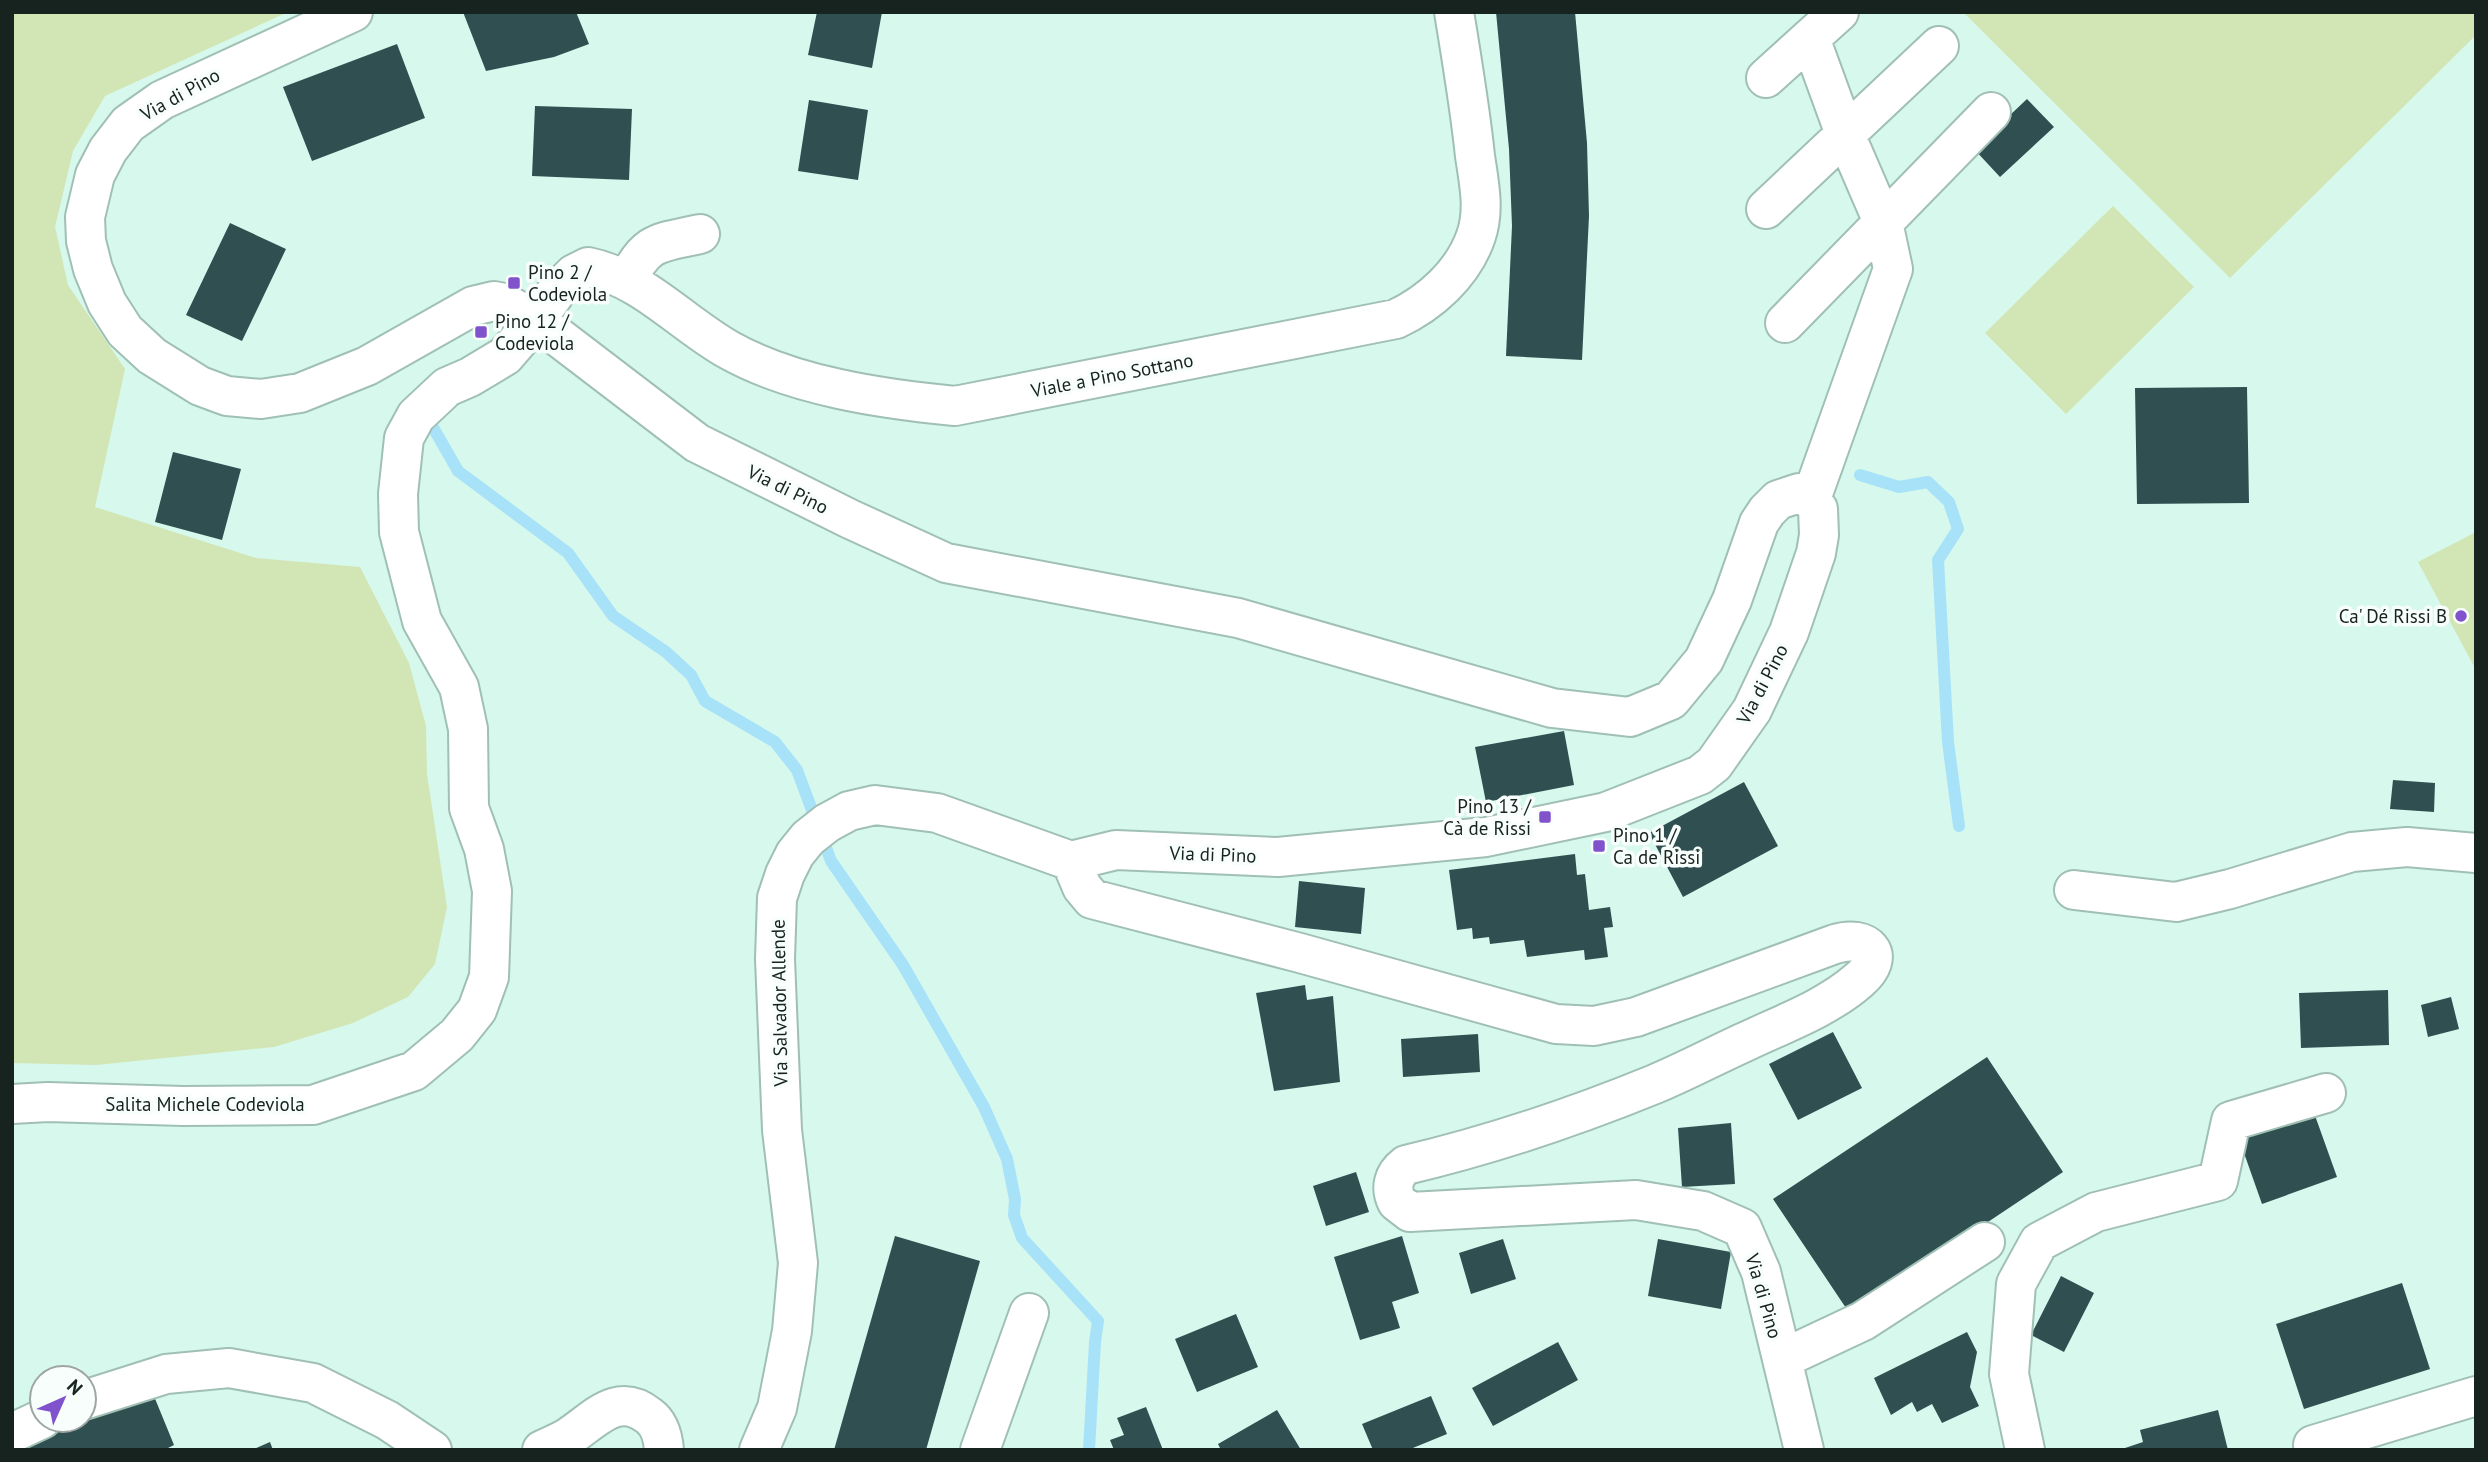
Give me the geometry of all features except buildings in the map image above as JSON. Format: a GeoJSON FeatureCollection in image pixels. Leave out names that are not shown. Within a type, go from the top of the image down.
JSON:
{"type":"FeatureCollection","features":[{"type":"Feature","properties":{"kind":"street","name":"Via di Pino"},"geometry":{"type":"LineString","coordinates":[[353,12],[162,100],[128,124],[108,150],[95,175],[85,218],[88,250],[107,303],[125,331],[152,356],[200,386],[227,396],[261,399],[300,393],[367,366],[483,302],[504,303],[536,320],[696,443],[946,564],[1238,618],[1552,708],[1630,717],[1671,700],[1704,660],[1732,600],[1759,523],[1767,511],[1789,494],[1799,493],[1811,499],[1818,509],[1819,535],[1816,553],[1789,632],[1752,710],[1714,764],[1700,775],[1606,813],[1486,837],[1278,857],[1116,850],[1071,861],[1082,887],[1092,899],[1556,1024],[1594,1026],[1636,1017],[1835,944],[1855,940],[1863,942],[1870,948],[1873,957],[1871,967],[1858,982],[1825,1004],[1656,1083],[1466,1151],[1406,1166],[1399,1171],[1393,1186],[1397,1202],[1410,1212],[1636,1200],[1703,1211],[1742,1228],[1761,1272],[1804,1450]]}},
{"type":"Feature","properties":{"kind":"street","name":"Viale a Pino Sottano"},"geometry":{"type":"LineString","coordinates":[[536,320],[556,292],[574,274],[587,267],[603,270],[627,281],[729,350],[771,370],[887,399],[955,406],[1395,319],[1416,309],[1451,278],[1466,257],[1476,236],[1482,209],[1470,107],[1454,12]]}},
{"type":"Feature","properties":{"kind":"street"},"geometry":{"type":"LineString","coordinates":[[1766,78],[1839,12]]}},
{"type":"Feature","properties":{"kind":"street"},"geometry":{"type":"LineString","coordinates":[[1810,38],[1845,134],[1883,222],[1893,269],[1811,499]]}},
{"type":"Feature","properties":{"kind":"street"},"geometry":{"type":"LineString","coordinates":[[1766,209],[1939,46]]}},
{"type":"Feature","properties":{"kind":"street"},"geometry":{"type":"LineString","coordinates":[[1785,323],[1991,112]]}},
{"type":"Feature","properties":{"kind":"street"},"geometry":{"type":"LineString","coordinates":[[627,281],[636,260],[653,244],[700,234]]}},
{"type":"Feature","properties":{"kind":"street","name":"Salita Michele Codeviola"},"geometry":{"type":"LineString","coordinates":[[12,1104],[48,1102],[183,1106],[313,1105],[414,1072],[457,1035],[477,1010],[489,977],[492,891],[484,849],[469,808],[468,729],[459,687],[422,621],[399,532],[398,494],[404,438],[416,416],[447,387],[505,356],[536,320]]}},
{"type":"Feature","properties":{"kind":"street","name":"Via Salvador Allende"},"geometry":{"type":"LineString","coordinates":[[759,1450],[777,1408],[792,1331],[798,1263],[782,1130],[775,959],[777,898],[795,854],[808,838],[827,823],[849,811],[875,805],[937,813],[1071,861]]}},
{"type":"Feature","properties":{"kind":"street"},"geometry":{"type":"LineString","coordinates":[[2074,890],[2176,902],[2230,889],[2352,852],[2407,847],[2476,853]]}},
{"type":"Feature","properties":{"kind":"street"},"geometry":{"type":"LineString","coordinates":[[2025,1450],[2008,1374],[2016,1284],[2039,1242],[2096,1212],[2218,1181],[2231,1121],[2326,1093]]}},
{"type":"Feature","properties":{"kind":"street","name":"Via di Pino"},"geometry":{"type":"LineString","coordinates":[[1782,1359],[1863,1321],[1984,1242]]}},
{"type":"Feature","properties":{"kind":"street"},"geometry":{"type":"LineString","coordinates":[[980,1450],[1029,1313]]}},
{"type":"Feature","properties":{"kind":"street"},"geometry":{"type":"LineString","coordinates":[[98,1396],[166,1374],[229,1368],[313,1383],[387,1420],[432,1450]]}},
{"type":"Feature","properties":{"kind":"street"},"geometry":{"type":"LineString","coordinates":[[2313,1445],[2476,1396]]}},
{"type":"Feature","properties":{"kind":"street"},"geometry":{"type":"LineString","coordinates":[[542,1450],[566,1438],[605,1410],[622,1406],[639,1408],[653,1419],[662,1433],[664,1450]]}},
{"type":"Feature","properties":{"kind":"street"},"geometry":{"type":"LineString","coordinates":[[12,1433],[28,1426]]}},
{"type":"Feature","properties":{"kind":"green space"},"geometry":{"type":"Polygon","coordinates":[[[12,12],[288,12],[105,96],[73,151],[55,227],[68,285],[125,369],[95,507],[256,558],[360,567],[409,663],[426,726],[427,774],[447,907],[435,964],[408,997],[353,1023],[274,1047],[96,1065],[12,1063],[12,12]]]}},
{"type":"Feature","properties":{"kind":"green space"},"geometry":{"type":"Polygon","coordinates":[[[2476,12],[2476,35],[2230,278],[1965,14],[2476,12]]]}},
{"type":"Feature","properties":{"kind":"green space"},"geometry":{"type":"Polygon","coordinates":[[[2113,206],[2194,287],[2066,414],[1985,333],[2113,206]]]}},
{"type":"Feature","properties":{"kind":"green space","name":"Ca' Dé Rissi B"},"geometry":{"type":"Polygon","coordinates":[[[2476,532],[2476,670],[2418,562],[2476,532]]]}},
{"type":"Feature","properties":{"kind":"waterway"},"geometry":{"type":"LineString","coordinates":[[426,415],[458,471],[568,553],[613,616],[666,652],[691,675],[705,701],[775,742],[797,770],[831,861],[903,965],[984,1107],[1007,1159],[1015,1199],[1014,1215],[1022,1238],[1098,1321],[1089,1450]]}},
{"type":"Feature","properties":{"kind":"waterway"},"geometry":{"type":"LineString","coordinates":[[1860,475],[1899,487],[1928,482],[1949,502],[1958,529],[1938,560],[1948,742],[1959,826]]}},
{"type":"Feature","properties":{"kind":"place","name":"Pino 2 / Codeviola"},"geometry":{"type":"Point","coordinates":[514,283]}},
{"type":"Feature","properties":{"kind":"place","name":"Pino 12 / Codeviola"},"geometry":{"type":"Point","coordinates":[481,332]}},
{"type":"Feature","properties":{"kind":"place","name":"Ca' Dé Rissi B"},"geometry":{"type":"Point","coordinates":[2461,616]}},
{"type":"Feature","properties":{"kind":"place","name":"Pino 13 / Cà de Rissi"},"geometry":{"type":"Point","coordinates":[1545,817]}},
{"type":"Feature","properties":{"kind":"place","name":"Pino 1 / Ca de Rissi"},"geometry":{"type":"Point","coordinates":[1599,846]}}]}
